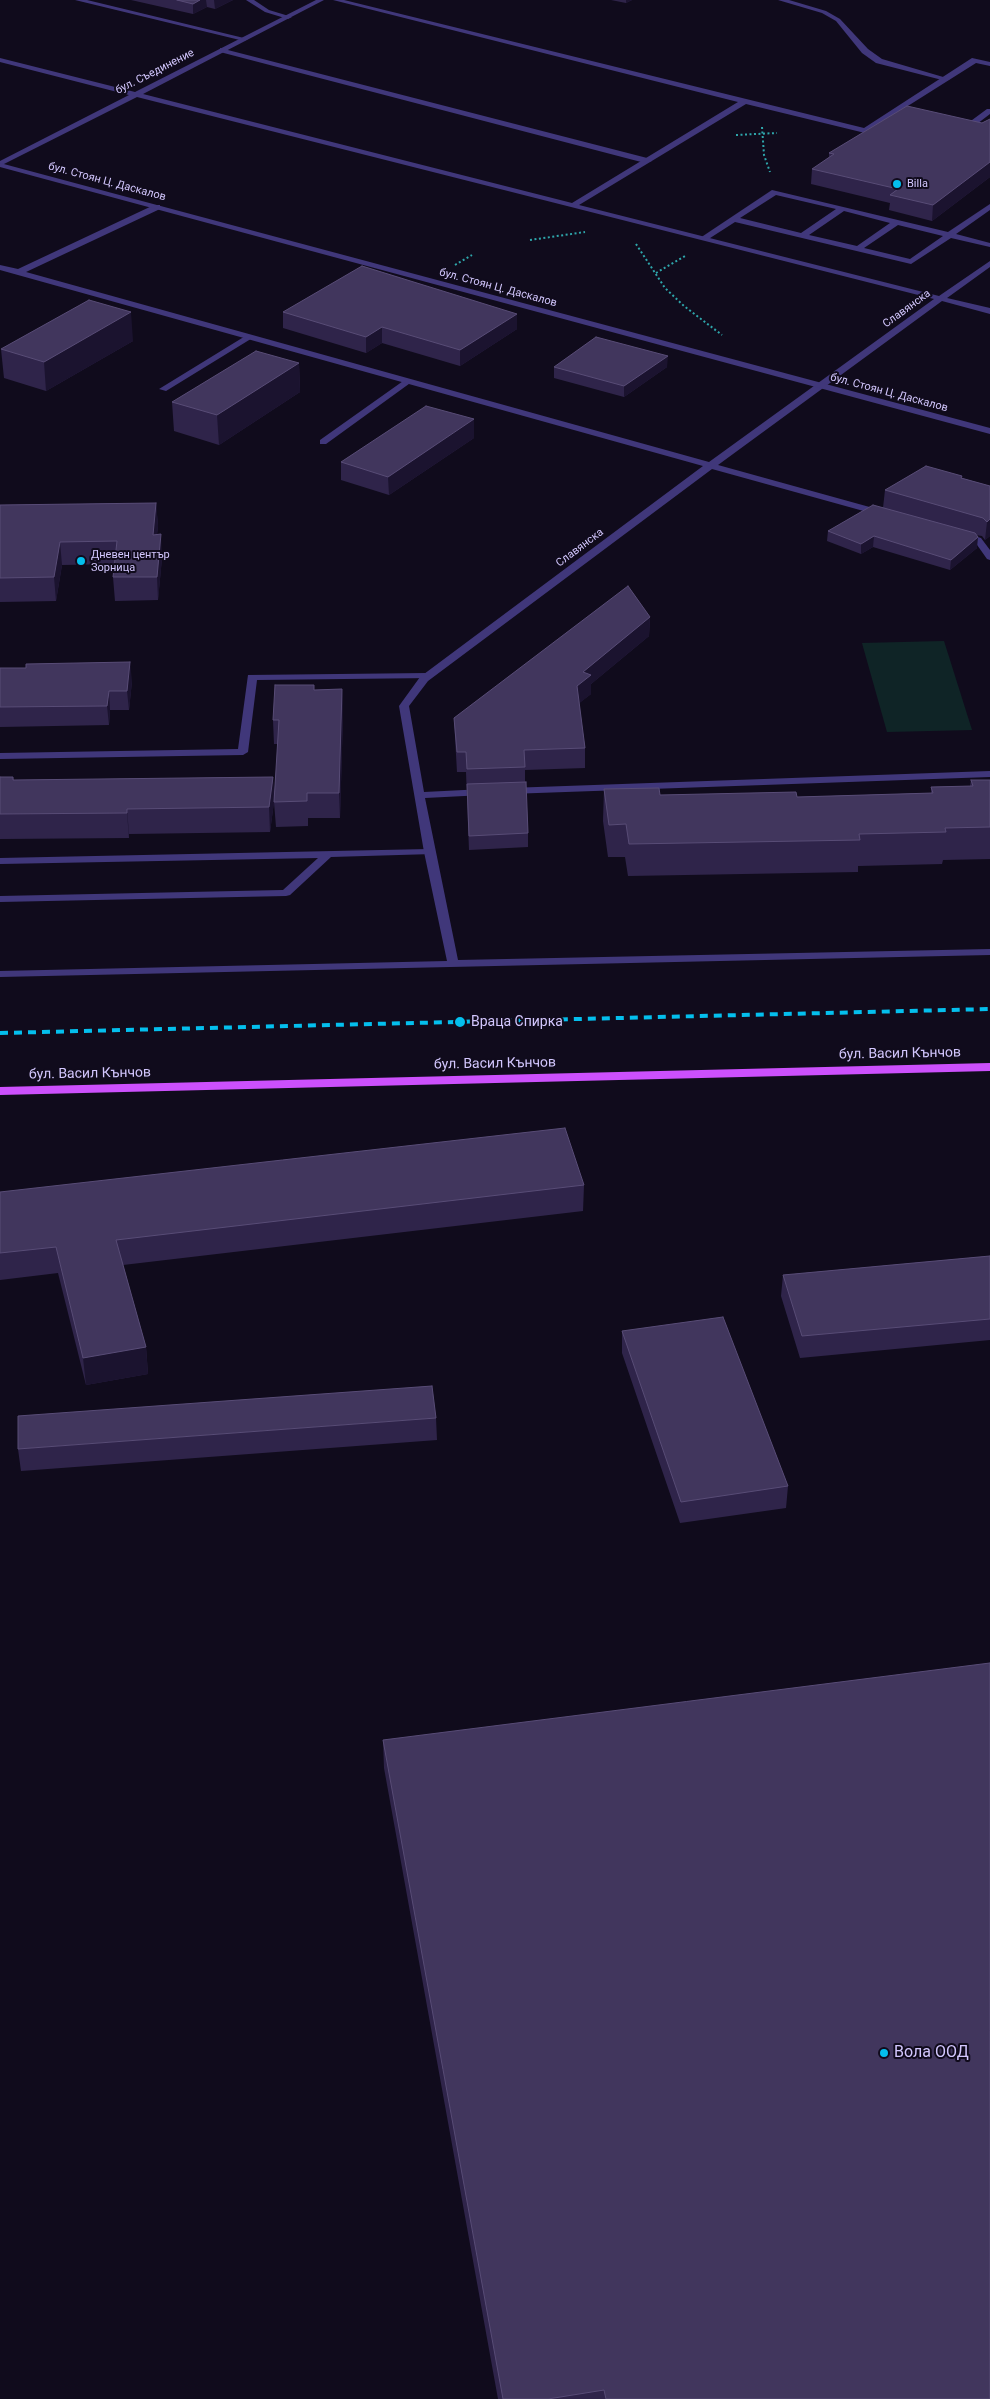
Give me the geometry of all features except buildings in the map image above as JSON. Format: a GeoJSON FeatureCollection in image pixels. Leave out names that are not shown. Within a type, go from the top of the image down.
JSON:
{"type":"FeatureCollection","features":[{"type":"Feature","properties":{"kind":"main road","name":"бул. Васил Кънчов"},"geometry":{"type":"LineString","coordinates":[[0,1091],[990,1067]]}},
{"type":"Feature","properties":{"kind":"street"},"geometry":{"type":"LineString","coordinates":[[78,0],[244,40]]}},
{"type":"Feature","properties":{"kind":"street"},"geometry":{"type":"LineString","coordinates":[[249,0],[266,11],[288,16]]}},
{"type":"Feature","properties":{"kind":"street","name":"бул. Съединение"},"geometry":{"type":"LineString","coordinates":[[0,165],[320,0]]}},
{"type":"Feature","properties":{"kind":"street"},"geometry":{"type":"LineString","coordinates":[[336,0],[865,131],[975,60],[990,64]]}},
{"type":"Feature","properties":{"kind":"street"},"geometry":{"type":"LineString","coordinates":[[781,0],[824,12],[838,20],[865,51],[879,61],[946,79]]}},
{"type":"Feature","properties":{"kind":"street"},"geometry":{"type":"LineString","coordinates":[[223,50],[648,161]]}},
{"type":"Feature","properties":{"kind":"street"},"geometry":{"type":"LineString","coordinates":[[0,60],[990,311]]}},
{"type":"Feature","properties":{"kind":"street"},"geometry":{"type":"LineString","coordinates":[[573,205],[744,101]]}},
{"type":"Feature","properties":{"kind":"street"},"geometry":{"type":"LineString","coordinates":[[954,129],[966,128],[990,112]]}},
{"type":"Feature","properties":{"kind":"street"},"geometry":{"type":"LineString","coordinates":[[891,114],[900,117]]}},
{"type":"Feature","properties":{"kind":"street","name":"бул. Стоян Ц. Даскалов"},"geometry":{"type":"LineString","coordinates":[[0,165],[990,431]]}},
{"type":"Feature","properties":{"kind":"street"},"geometry":{"type":"LineString","coordinates":[[704,238],[775,192],[990,245]]}},
{"type":"Feature","properties":{"kind":"street"},"geometry":{"type":"LineString","coordinates":[[734,219],[912,262],[990,206]]}},
{"type":"Feature","properties":{"kind":"street"},"geometry":{"type":"LineString","coordinates":[[19,272],[157,207]]}},
{"type":"Feature","properties":{"kind":"street"},"geometry":{"type":"LineString","coordinates":[[802,236],[842,209]]}},
{"type":"Feature","properties":{"kind":"street"},"geometry":{"type":"LineString","coordinates":[[858,249],[897,222]]}},
{"type":"Feature","properties":{"kind":"street","name":"Славянска"},"geometry":{"type":"LineString","coordinates":[[453,964],[429,852],[404,706],[428,676],[711,465],[990,263]]}},
{"type":"Feature","properties":{"kind":"street"},"geometry":{"type":"LineString","coordinates":[[0,267],[892,516]]}},
{"type":"Feature","properties":{"kind":"street"},"geometry":{"type":"LineString","coordinates":[[163,389],[250,337]]}},
{"type":"Feature","properties":{"kind":"street"},"geometry":{"type":"LineString","coordinates":[[323,442],[409,381]]}},
{"type":"Feature","properties":{"kind":"street"},"geometry":{"type":"LineString","coordinates":[[949,532],[978,540],[990,557]]}},
{"type":"Feature","properties":{"kind":"street"},"geometry":{"type":"LineString","coordinates":[[0,756],[243,752],[252,677],[428,676]]}},
{"type":"Feature","properties":{"kind":"street"},"geometry":{"type":"LineString","coordinates":[[419,794],[990,774]]}},
{"type":"Feature","properties":{"kind":"street"},"geometry":{"type":"LineString","coordinates":[[0,861],[429,852]]}},
{"type":"Feature","properties":{"kind":"street"},"geometry":{"type":"LineString","coordinates":[[0,899],[286,893],[328,854]]}},
{"type":"Feature","properties":{"kind":"street"},"geometry":{"type":"LineString","coordinates":[[0,974],[990,952]]}},
{"type":"Feature","properties":{"kind":"path"},"geometry":{"type":"LineString","coordinates":[[759,104],[765,143],[764,155],[775,192]]}},
{"type":"Feature","properties":{"kind":"path"},"geometry":{"type":"LineString","coordinates":[[616,216],[665,288],[732,346],[736,364]]}},
{"type":"Feature","properties":{"kind":"green space"},"geometry":{"type":"Polygon","coordinates":[[[944,641],[972,730],[887,732],[862,643],[944,641]]]}},
{"type":"Feature","properties":{"kind":"railway"},"geometry":{"type":"LineString","coordinates":[[0,1033],[990,1009]]}},
{"type":"Feature","properties":{"kind":"place","name":"Billa"},"geometry":{"type":"Point","coordinates":[897,184]}},
{"type":"Feature","properties":{"kind":"place","name":"Дневен център Зорница"},"geometry":{"type":"Point","coordinates":[81,561]}},
{"type":"Feature","properties":{"kind":"place","name":"Враца Спирка"},"geometry":{"type":"Point","coordinates":[460,1022]}},
{"type":"Feature","properties":{"kind":"place","name":"Вола ООД"},"geometry":{"type":"Point","coordinates":[884,2053]}}]}
